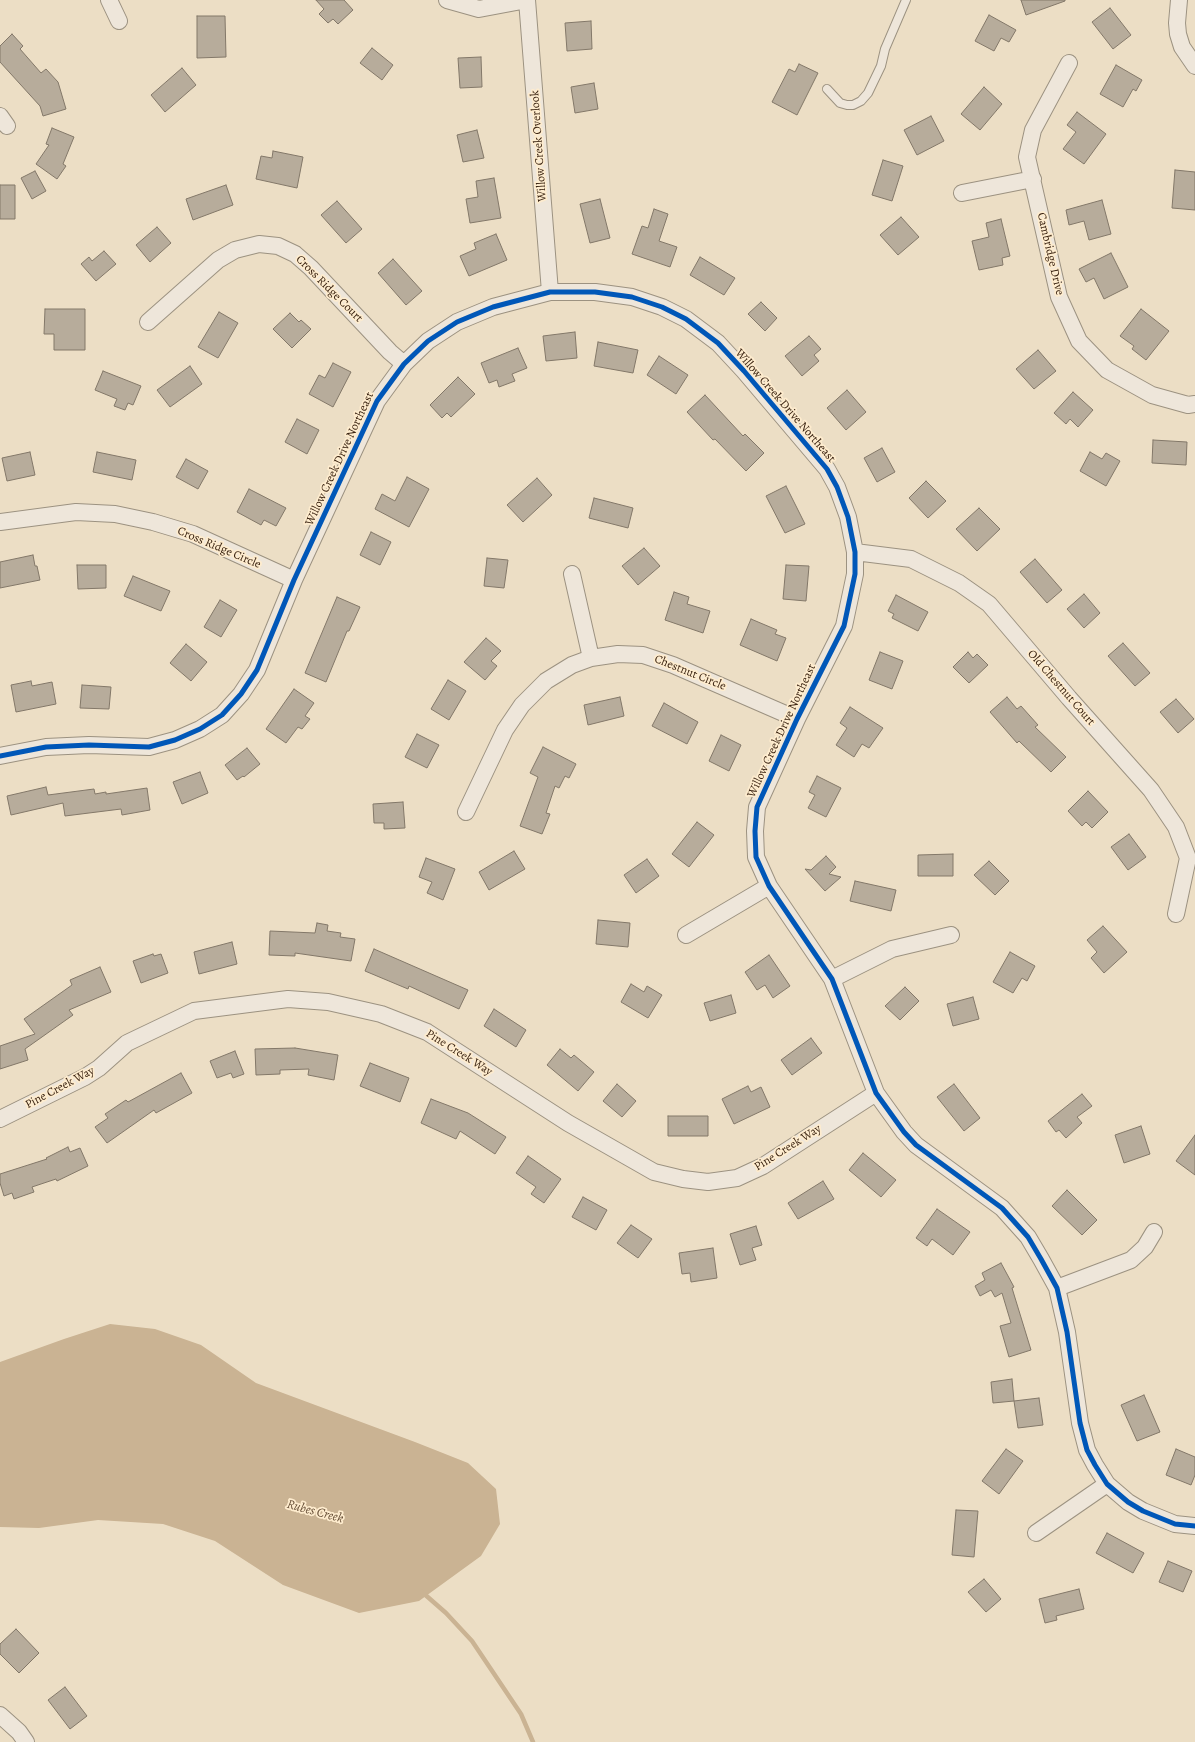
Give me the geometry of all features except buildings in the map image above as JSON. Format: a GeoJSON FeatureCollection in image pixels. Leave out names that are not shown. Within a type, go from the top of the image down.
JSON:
{"type":"FeatureCollection","features":[{"type":"Feature","properties":{"kind":"street"},"geometry":{"type":"LineString","coordinates":[[109,0],[119,22]]}},
{"type":"Feature","properties":{"kind":"street"},"geometry":{"type":"LineString","coordinates":[[446,0],[479,9],[527,0]]}},
{"type":"Feature","properties":{"kind":"street","name":"Willow Creek Overlook"},"geometry":{"type":"LineString","coordinates":[[527,0],[550,292]]}},
{"type":"Feature","properties":{"kind":"street"},"geometry":{"type":"LineString","coordinates":[[1179,0],[1178,34],[1182,47],[1195,66]]}},
{"type":"Feature","properties":{"kind":"street","name":"Cambridge Drive"},"geometry":{"type":"LineString","coordinates":[[1069,63],[1033,130],[1027,157],[1059,296],[1079,341],[1107,370],[1152,395],[1188,405],[1195,404]]}},
{"type":"Feature","properties":{"kind":"street"},"geometry":{"type":"LineString","coordinates":[[962,193],[1032,179]]}},
{"type":"Feature","properties":{"kind":"street","name":"Cross Ridge Court"},"geometry":{"type":"LineString","coordinates":[[148,322],[218,260],[235,250],[259,244],[278,246],[295,254],[311,268],[390,352],[404,364]]}},
{"type":"Feature","properties":{"kind":"street","name":"Willow Creek Drive Northeast"},"geometry":{"type":"LineString","coordinates":[[0,756],[46,747],[89,745],[149,747],[175,740],[200,729],[222,715],[241,694],[256,670],[294,580],[377,401],[404,364],[428,341],[457,322],[493,307],[550,292],[595,292],[632,297],[686,319],[718,343],[744,371],[827,469],[837,487],[848,517],[855,552],[855,574],[844,626],[797,719],[757,807],[755,831],[756,857],[769,886],[832,979],[876,1093],[904,1132],[916,1144],[986,1194],[1010,1216],[1028,1237],[1057,1288],[1067,1332],[1083,1436],[1090,1455],[1107,1484],[1128,1502],[1157,1518],[1175,1524],[1195,1526]]}},
{"type":"Feature","properties":{"kind":"street","name":"Cross Ridge Circle"},"geometry":{"type":"LineString","coordinates":[[0,522],[76,512],[115,514],[153,522],[193,534],[294,580]]}},
{"type":"Feature","properties":{"kind":"street","name":"Old Chestnut Court"},"geometry":{"type":"LineString","coordinates":[[855,552],[911,559],[958,582],[989,604],[1069,698],[1151,790],[1176,827],[1188,858],[1178,907]]}},
{"type":"Feature","properties":{"kind":"street"},"geometry":{"type":"LineString","coordinates":[[572,574],[591,658]]}},
{"type":"Feature","properties":{"kind":"street","name":"Chestnut Circle"},"geometry":{"type":"LineString","coordinates":[[466,812],[505,730],[522,705],[546,681],[572,664],[591,658],[618,654],[643,656],[673,665],[797,719]]}},
{"type":"Feature","properties":{"kind":"street"},"geometry":{"type":"LineString","coordinates":[[686,935],[769,886]]}},
{"type":"Feature","properties":{"kind":"street"},"geometry":{"type":"LineString","coordinates":[[832,979],[892,949],[951,935]]}},
{"type":"Feature","properties":{"kind":"street","name":"Pine Creek Way"},"geometry":{"type":"LineString","coordinates":[[0,1119],[85,1077],[99,1068],[127,1043],[194,1011],[288,999],[328,1002],[381,1014],[427,1032],[568,1123],[654,1172],[683,1179],[708,1182],[736,1178],[763,1166],[876,1093]]}},
{"type":"Feature","properties":{"kind":"street"},"geometry":{"type":"LineString","coordinates":[[1057,1288],[1131,1260],[1145,1247],[1154,1232]]}},
{"type":"Feature","properties":{"kind":"street"},"geometry":{"type":"LineString","coordinates":[[1036,1533],[1107,1484]]}},
{"type":"Feature","properties":{"kind":"street"},"geometry":{"type":"LineString","coordinates":[[0,1715],[19,1732],[26,1742]]}},
{"type":"Feature","properties":{"kind":"lane"},"geometry":{"type":"LineString","coordinates":[[827,89],[840,103],[853,105],[861,101],[868,93],[881,66],[885,49],[906,0]]}},
{"type":"Feature","properties":{"kind":"water"},"geometry":{"type":"Polygon","coordinates":[[[110,1324],[155,1329],[201,1345],[256,1383],[468,1463],[496,1489],[500,1524],[481,1556],[419,1601],[359,1613],[283,1585],[215,1541],[163,1524],[98,1520],[39,1528],[0,1527],[0,1362],[110,1324]]]}},
{"type":"Feature","properties":{"kind":"waterway","name":"Rubes Creek"},"geometry":{"type":"LineString","coordinates":[[422,1592],[446,1613],[472,1641],[521,1714],[533,1742]]}},
{"type":"Feature","properties":{"kind":"cycle path"},"geometry":{"type":"LineString","coordinates":[[0,756],[46,747],[89,745],[149,747],[175,740],[200,729],[222,715],[241,694],[257,670],[294,580],[377,401],[404,364],[428,341],[457,322],[493,307],[550,292],[595,292],[632,297],[662,307],[686,319],[718,343],[744,371],[827,469],[837,487],[848,517],[855,552],[855,574],[844,626],[797,719],[757,807],[755,831],[756,857],[769,886],[832,979],[876,1093],[904,1132],[916,1145],[1002,1208],[1028,1237],[1041,1259],[1057,1288],[1067,1332],[1080,1423],[1087,1450],[1107,1484],[1128,1502],[1143,1511],[1175,1524],[1195,1526]]}}]}
